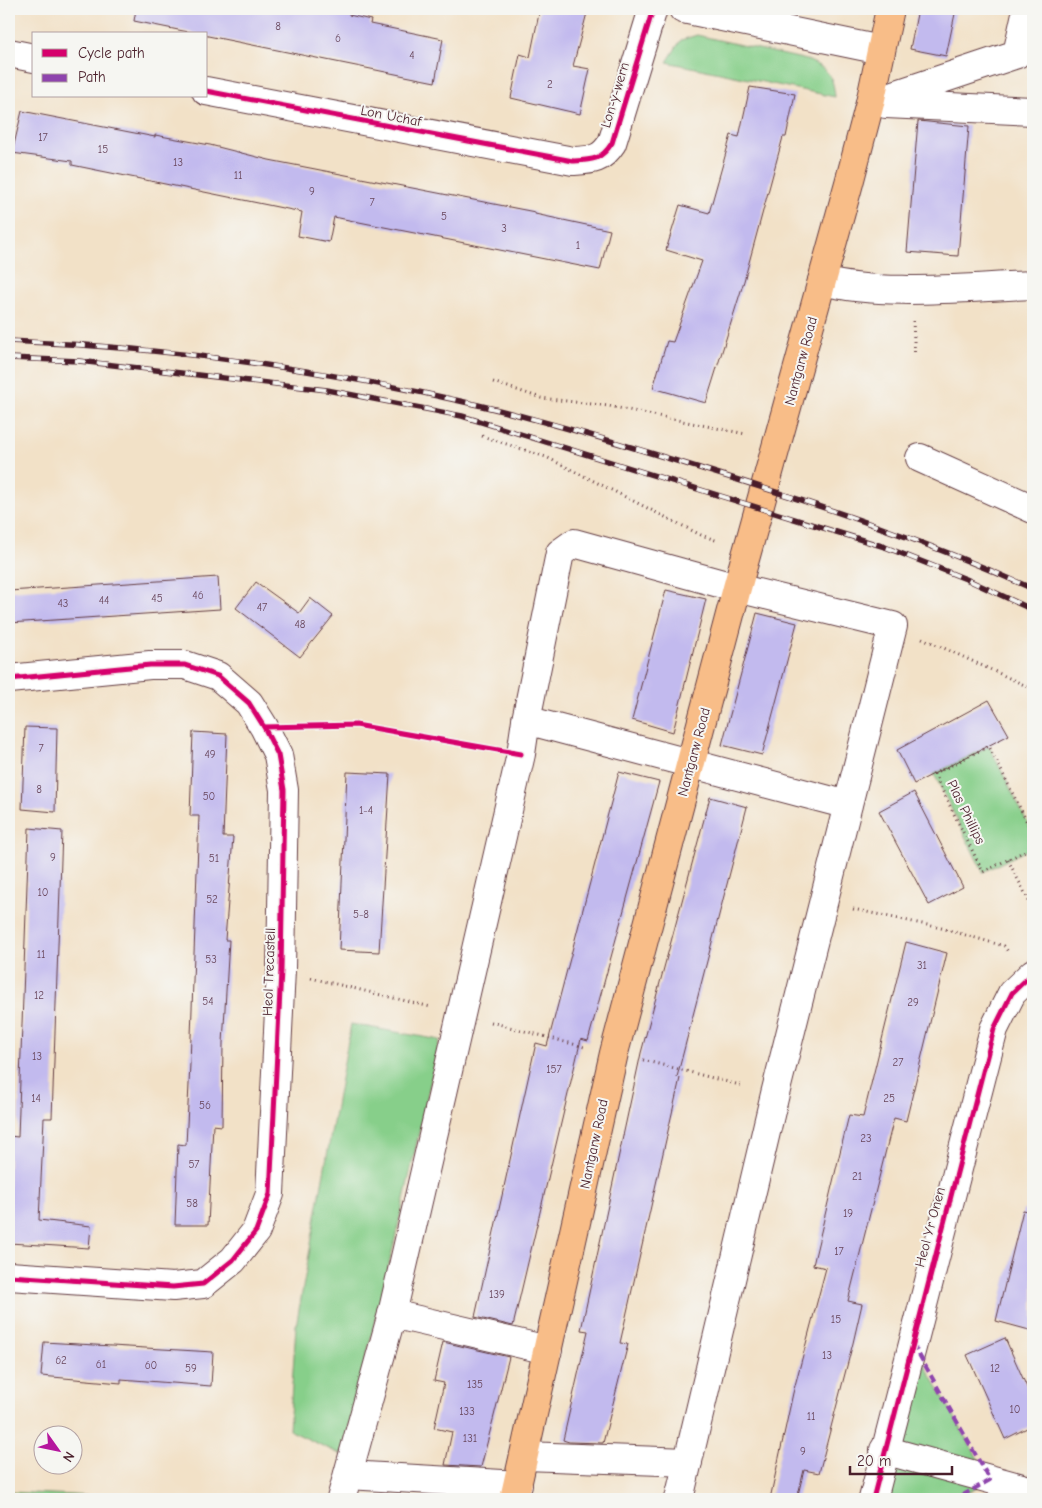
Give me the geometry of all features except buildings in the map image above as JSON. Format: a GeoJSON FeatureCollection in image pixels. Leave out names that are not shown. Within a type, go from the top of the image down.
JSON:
{"type":"FeatureCollection","features":[{"type":"Feature","properties":{"kind":"main road","name":"Nantgarw Road"},"geometry":{"type":"LineString","coordinates":[[516,1492],[614,1053],[737,588],[779,441],[870,103],[890,9]]}},
{"type":"Feature","properties":{"kind":"street","name":"Lon-y-wern"},"geometry":{"type":"LineString","coordinates":[[572,161],[592,160],[604,155],[612,143],[653,9]]}},
{"type":"Feature","properties":{"kind":"street"},"geometry":{"type":"LineString","coordinates":[[683,9],[726,12],[881,50]]}},
{"type":"Feature","properties":{"kind":"street"},"geometry":{"type":"LineString","coordinates":[[870,103],[1017,54],[1027,9]]}},
{"type":"Feature","properties":{"kind":"street"},"geometry":{"type":"LineString","coordinates":[[9,53],[32,58]]}},
{"type":"Feature","properties":{"kind":"street","name":"Lon Uchaf"},"geometry":{"type":"LineString","coordinates":[[208,92],[572,161]]}},
{"type":"Feature","properties":{"kind":"street"},"geometry":{"type":"LineString","coordinates":[[870,103],[1033,111]]}},
{"type":"Feature","properties":{"kind":"street"},"geometry":{"type":"LineString","coordinates":[[822,281],[843,287],[911,289],[1033,285]]}},
{"type":"Feature","properties":{"kind":"street"},"geometry":{"type":"LineString","coordinates":[[920,458],[1033,508]]}},
{"type":"Feature","properties":{"kind":"street"},"geometry":{"type":"LineString","coordinates":[[516,1492],[344,1487],[392,1314],[516,773],[560,553],[574,543],[737,588],[893,626],[775,1094],[679,1499]]}},
{"type":"Feature","properties":{"kind":"street","name":"Heol Trecastell"},"geometry":{"type":"LineString","coordinates":[[9,679],[150,665],[185,665],[218,676],[250,703],[264,727],[278,755],[284,790],[281,970],[270,1194],[256,1231],[233,1260],[203,1284],[173,1287],[9,1276]]}},
{"type":"Feature","properties":{"kind":"street"},"geometry":{"type":"LineString","coordinates":[[526,720],[848,805]]}},
{"type":"Feature","properties":{"kind":"street","name":"Heol Yr Onen"},"geometry":{"type":"LineString","coordinates":[[873,1499],[884,1450],[994,1028],[1012,992],[1031,975]]}},
{"type":"Feature","properties":{"kind":"street"},"geometry":{"type":"LineString","coordinates":[[392,1314],[548,1350]]}},
{"type":"Feature","properties":{"kind":"street"},"geometry":{"type":"LineString","coordinates":[[884,1450],[1033,1491]]}},
{"type":"Feature","properties":{"kind":"street"},"geometry":{"type":"LineString","coordinates":[[524,1456],[688,1462]]}},
{"type":"Feature","properties":{"kind":"path"},"geometry":{"type":"LineString","coordinates":[[911,289],[915,361]]}},
{"type":"Feature","properties":{"kind":"path"},"geometry":{"type":"LineString","coordinates":[[493,382],[541,398],[609,406],[779,441]]}},
{"type":"Feature","properties":{"kind":"path"},"geometry":{"type":"LineString","coordinates":[[482,436],[546,457],[701,535],[747,551]]}},
{"type":"Feature","properties":{"kind":"path"},"geometry":{"type":"LineString","coordinates":[[893,626],[951,650],[1033,689]]}},
{"type":"Feature","properties":{"kind":"path"},"geometry":{"type":"LineString","coordinates":[[1008,860],[1033,909]]}},
{"type":"Feature","properties":{"kind":"path"},"geometry":{"type":"LineString","coordinates":[[823,903],[941,928],[1004,946],[1031,975]]}},
{"type":"Feature","properties":{"kind":"path"},"geometry":{"type":"LineString","coordinates":[[614,1053],[775,1094]]}},
{"type":"Feature","properties":{"kind":"green space"},"geometry":{"type":"Polygon","coordinates":[[[697,35],[807,60],[825,70],[833,83],[835,97],[667,62],[681,40],[697,35]]]}},
{"type":"Feature","properties":{"kind":"green space"},"geometry":{"type":"Polygon","coordinates":[[[989,746],[1033,834],[1033,847],[983,872],[934,774],[989,746]]]}},
{"type":"Feature","properties":{"kind":"green space"},"geometry":{"type":"Polygon","coordinates":[[[351,1024],[440,1040],[393,1248],[342,1455],[289,1430],[296,1326],[351,1024]]]}},
{"type":"Feature","properties":{"kind":"green space"},"geometry":{"type":"Polygon","coordinates":[[[912,1342],[990,1480],[956,1499],[873,1499],[912,1342]]]}},
{"type":"Feature","properties":{"kind":"green space"},"geometry":{"type":"Polygon","coordinates":[[[9,1492],[159,1499],[9,1499],[9,1492]]]}},
{"type":"Feature","properties":{"kind":"railway"},"geometry":{"type":"LineString","coordinates":[[9,341],[127,348],[245,362],[362,381],[478,405],[613,442],[822,507],[907,537],[1033,589]]}},
{"type":"Feature","properties":{"kind":"railway"},"geometry":{"type":"LineString","coordinates":[[9,358],[79,361],[327,390],[462,416],[885,547],[966,579],[1033,610]]}},
{"type":"Feature","properties":{"kind":"marked path"},"geometry":{"type":"LineString","coordinates":[[913,1344],[990,1480],[956,1499]]}},
{"type":"Feature","properties":{"kind":"cycle path"},"geometry":{"type":"LineString","coordinates":[[208,91],[573,161],[591,159],[604,153],[612,143],[653,9]]}},
{"type":"Feature","properties":{"kind":"cycle path"},"geometry":{"type":"LineString","coordinates":[[9,679],[150,665],[185,665],[218,676],[249,703],[264,727],[278,755],[284,790],[281,970],[270,1194],[256,1231],[233,1260],[203,1284],[173,1287],[9,1276]]}},
{"type":"Feature","properties":{"kind":"cycle path"},"geometry":{"type":"LineString","coordinates":[[264,727],[356,725],[521,754]]}},
{"type":"Feature","properties":{"kind":"cycle path"},"geometry":{"type":"LineString","coordinates":[[873,1499],[994,1029],[1012,993],[1033,973]]}}]}
